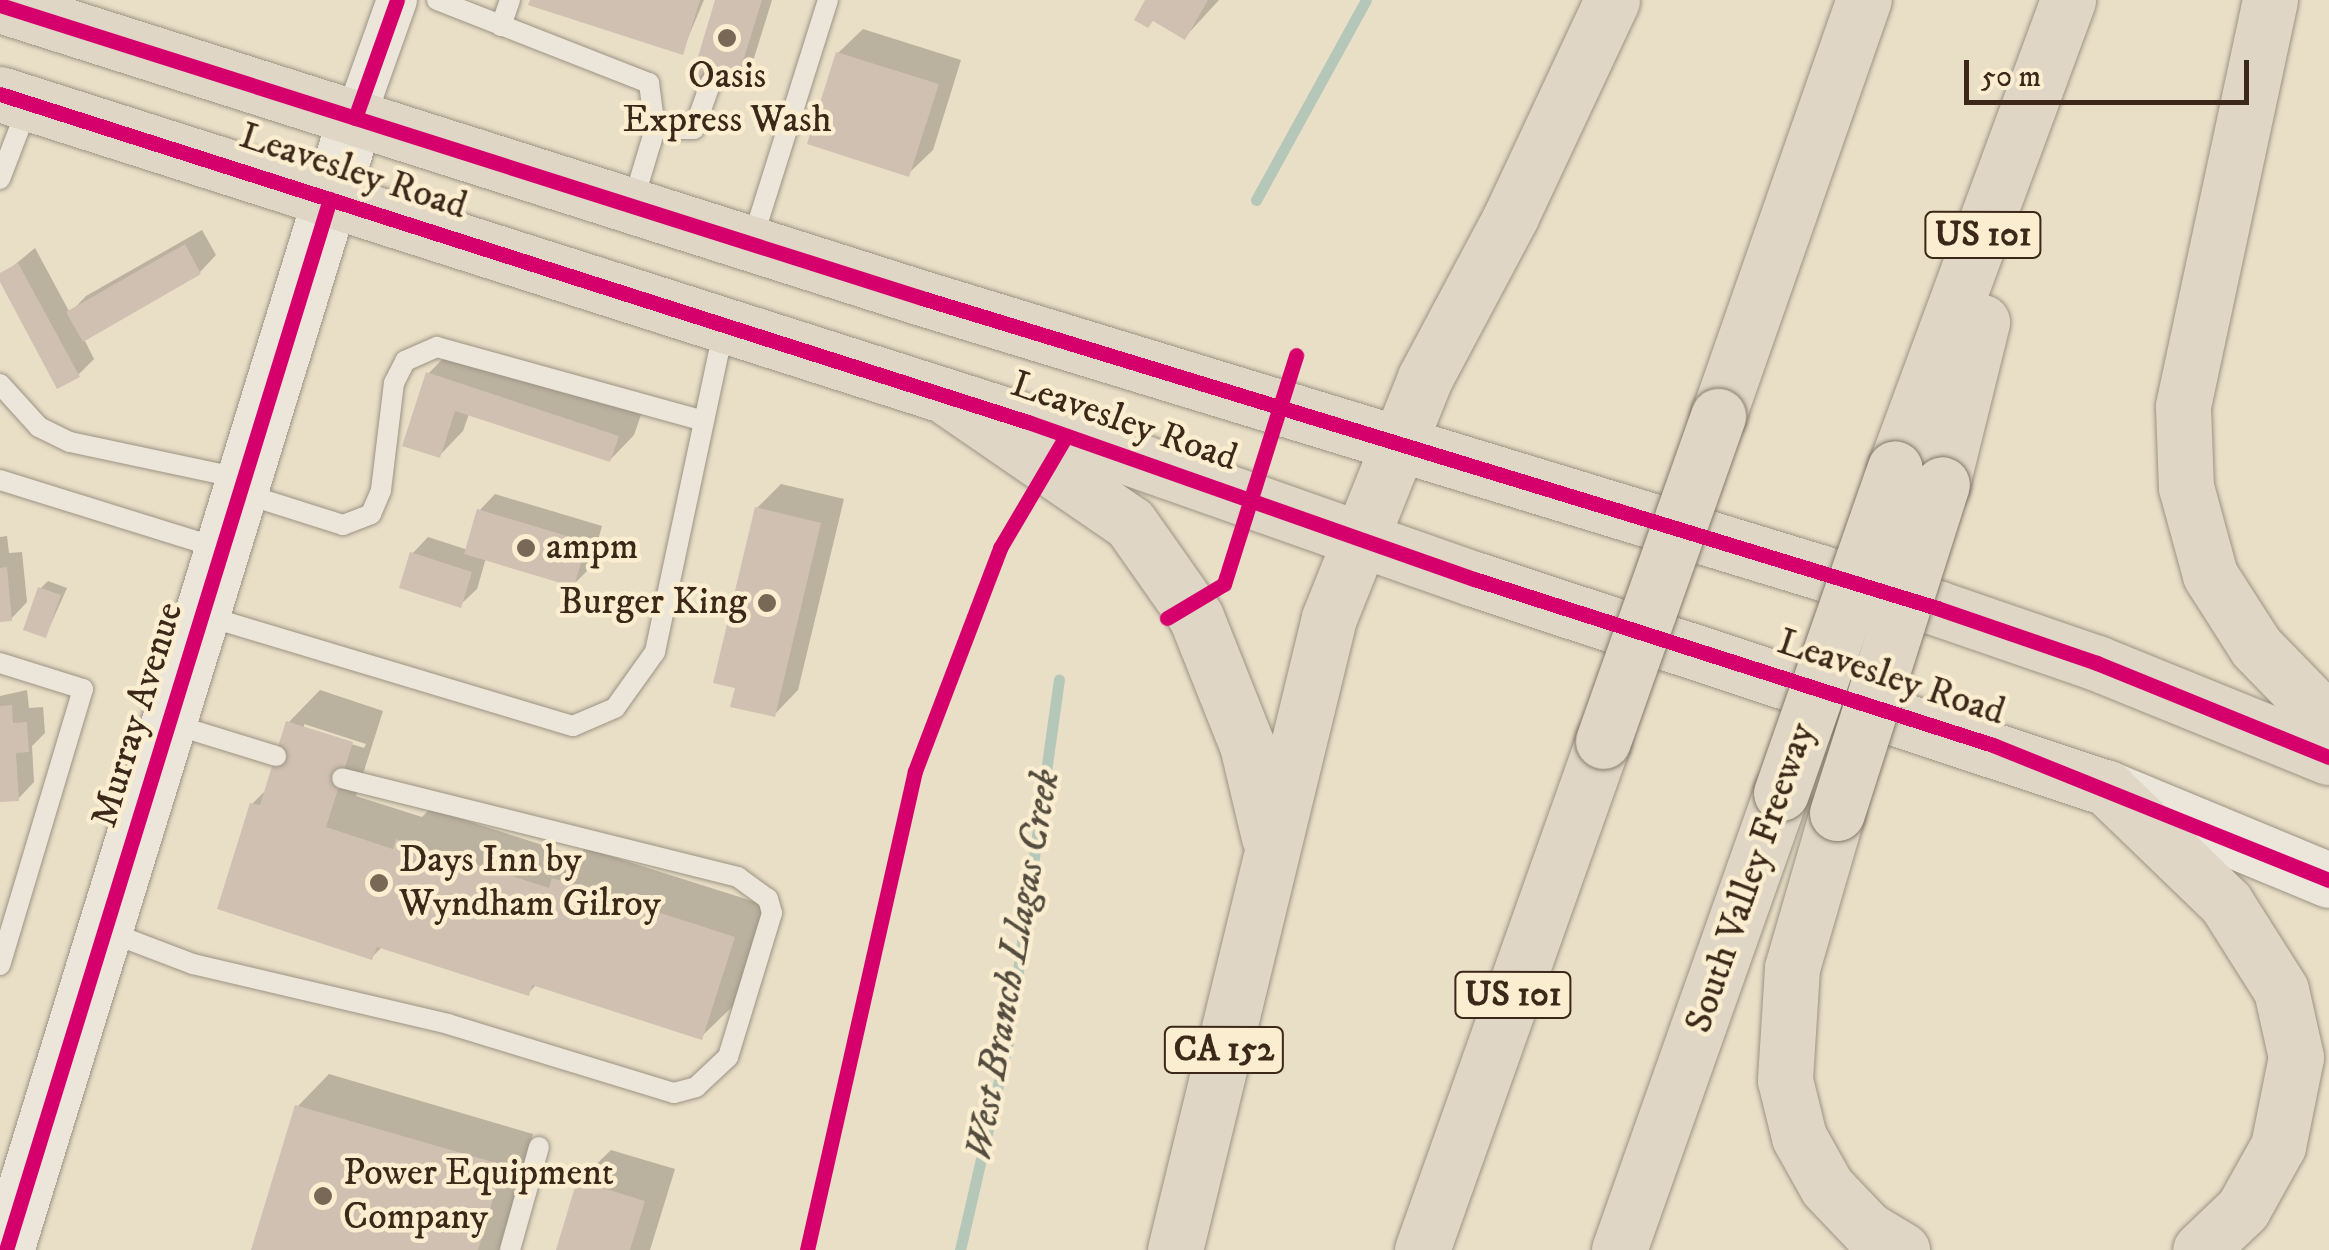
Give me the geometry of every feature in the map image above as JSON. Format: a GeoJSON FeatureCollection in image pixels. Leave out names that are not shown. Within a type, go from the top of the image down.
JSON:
{"type":"FeatureCollection","features":[{"type":"Feature","properties":{"kind":"main road"},"geometry":{"type":"LineString","coordinates":[[1272,850],[1322,637],[1357,538],[1398,438],[1612,0]]}},
{"type":"Feature","properties":{"kind":"main road","name":"US 101"},"geometry":{"type":"LineString","coordinates":[[1422,1250],[1864,0]]}},
{"type":"Feature","properties":{"kind":"main road","name":"South Valley Freeway"},"geometry":{"type":"LineString","coordinates":[[1619,1250],[1781,793],[1918,476],[2068,0]]}},
{"type":"Feature","properties":{"kind":"main road"},"geometry":{"type":"LineString","coordinates":[[2270,0],[2183,407],[2186,487],[2210,575],[2256,647],[2329,722]]}},
{"type":"Feature","properties":{"kind":"main road","name":"Leavesley Road"},"geometry":{"type":"LineString","coordinates":[[0,5],[751,244],[1398,438],[2018,634],[2329,757]]}},
{"type":"Feature","properties":{"kind":"main road","name":"Leavesley Road"},"geometry":{"type":"LineString","coordinates":[[14,99],[946,396],[1357,538],[2108,788]]}},
{"type":"Feature","properties":{"kind":"main road","name":"CA 152"},"geometry":{"type":"LineString","coordinates":[[946,396],[1130,523],[1196,617],[1247,745],[1272,850],[1175,1250]]}},
{"type":"Feature","properties":{"kind":"main road"},"geometry":{"type":"LineString","coordinates":[[1902,1250],[1867,1229],[1827,1187],[1799,1136],[1784,1080],[1792,968],[1837,812],[1918,476]]}},
{"type":"Feature","properties":{"kind":"main road"},"geometry":{"type":"LineString","coordinates":[[2108,788],[2226,903],[2281,990],[2296,1057],[2278,1146],[2243,1209],[2200,1250]]}},
{"type":"Feature","properties":{"kind":"street","name":"Murray Avenue"},"geometry":{"type":"LineString","coordinates":[[6,1250],[172,724],[355,118],[398,0]]}},
{"type":"Feature","properties":{"kind":"street","name":"Leavesley Road"},"geometry":{"type":"LineString","coordinates":[[2108,788],[2329,880]]}},
{"type":"Feature","properties":{"kind":"lane"},"geometry":{"type":"LineString","coordinates":[[437,0],[649,84],[655,129],[632,206]]}},
{"type":"Feature","properties":{"kind":"lane"},"geometry":{"type":"LineString","coordinates":[[501,26],[510,0]]}},
{"type":"Feature","properties":{"kind":"lane"},"geometry":{"type":"LineString","coordinates":[[751,244],[828,0]]}},
{"type":"Feature","properties":{"kind":"lane"},"geometry":{"type":"LineString","coordinates":[[655,129],[694,129],[710,82]]}},
{"type":"Feature","properties":{"kind":"lane"},"geometry":{"type":"LineString","coordinates":[[0,179],[14,99]]}},
{"type":"Feature","properties":{"kind":"lane"},"geometry":{"type":"LineString","coordinates":[[204,615],[573,726],[615,708],[654,652],[724,325]]}},
{"type":"Feature","properties":{"kind":"lane"},"geometry":{"type":"LineString","coordinates":[[0,384],[39,426],[70,442],[244,486],[343,525],[371,514],[382,490],[394,383],[405,361],[437,346],[703,421]]}},
{"type":"Feature","properties":{"kind":"lane"},"geometry":{"type":"LineString","coordinates":[[0,480],[224,550]]}},
{"type":"Feature","properties":{"kind":"lane"},"geometry":{"type":"LineString","coordinates":[[0,663],[83,689],[3,942],[0,965]]}},
{"type":"Feature","properties":{"kind":"lane"},"geometry":{"type":"LineString","coordinates":[[172,724],[276,756]]}},
{"type":"Feature","properties":{"kind":"lane"},"geometry":{"type":"LineString","coordinates":[[104,930],[193,964],[415,1015],[674,1092],[696,1088],[728,1057],[772,913],[768,899],[738,877],[342,778]]}},
{"type":"Feature","properties":{"kind":"lane"},"geometry":{"type":"LineString","coordinates":[[510,1250],[539,1147]]}},
{"type":"Feature","properties":{"kind":"building"},"geometry":{"type":"Polygon","coordinates":[[[530,0],[700,0],[683,55],[528,5],[530,0]]]}},
{"type":"Feature","properties":{"kind":"building","name":"Oasis Express Wash"},"geometry":{"type":"Polygon","coordinates":[[[715,0],[762,0],[734,90],[692,77],[715,0]]]}},
{"type":"Feature","properties":{"kind":"building"},"geometry":{"type":"Polygon","coordinates":[[[1145,0],[1208,0],[1185,40],[1153,21],[1148,28],[1134,20],[1145,0]]]}},
{"type":"Feature","properties":{"kind":"building"},"geometry":{"type":"Polygon","coordinates":[[[836,52],[939,84],[909,177],[807,144],[836,52]]]}},
{"type":"Feature","properties":{"kind":"building"},"geometry":{"type":"Polygon","coordinates":[[[185,244],[201,274],[83,342],[66,312],[185,244]]]}},
{"type":"Feature","properties":{"kind":"building"},"geometry":{"type":"Polygon","coordinates":[[[18,263],[80,377],[57,389],[0,282],[0,273],[18,263]]]}},
{"type":"Feature","properties":{"kind":"building"},"geometry":{"type":"Polygon","coordinates":[[[426,372],[619,436],[610,462],[455,411],[440,458],[402,446],[426,372]]]}},
{"type":"Feature","properties":{"kind":"building","name":"Burger King"},"geometry":{"type":"Polygon","coordinates":[[[755,507],[821,523],[775,717],[730,707],[735,688],[713,683],[755,507]]]}},
{"type":"Feature","properties":{"kind":"building","name":"ampm"},"geometry":{"type":"Polygon","coordinates":[[[477,509],[587,542],[574,587],[464,554],[477,509]]]}},
{"type":"Feature","properties":{"kind":"building"},"geometry":{"type":"Polygon","coordinates":[[[410,552],[472,572],[461,608],[399,588],[410,552]]]}},
{"type":"Feature","properties":{"kind":"building"},"geometry":{"type":"Polygon","coordinates":[[[7,567],[12,621],[0,622],[0,568],[7,567]]]}},
{"type":"Feature","properties":{"kind":"building"},"geometry":{"type":"Polygon","coordinates":[[[38,587],[61,595],[46,638],[23,630],[38,587]]]}},
{"type":"Feature","properties":{"kind":"building"},"geometry":{"type":"Polygon","coordinates":[[[12,705],[13,723],[27,722],[29,752],[16,753],[19,801],[0,802],[0,706],[12,705]]]}},
{"type":"Feature","properties":{"kind":"building","name":"Days Inn by Wyndham Gilroy"},"geometry":{"type":"Polygon","coordinates":[[[286,721],[353,742],[326,827],[393,849],[396,839],[549,888],[552,878],[735,937],[702,1040],[532,985],[529,996],[377,947],[372,960],[217,909],[250,803],[260,805],[286,721]]]}},
{"type":"Feature","properties":{"kind":"building"},"geometry":{"type":"Polygon","coordinates":[[[295,1105],[503,1165],[478,1250],[251,1250],[295,1105]]]}},
{"type":"Feature","properties":{"kind":"building"},"geometry":{"type":"Polygon","coordinates":[[[577,1180],[645,1201],[630,1250],[556,1250],[577,1180]]]}},
{"type":"Feature","properties":{"kind":"waterway","name":"West Branch Llagas Creek"},"geometry":{"type":"LineString","coordinates":[[1256,200],[1366,0]]}},
{"type":"Feature","properties":{"kind":"waterway","name":"West Branch Llagas Creek"},"geometry":{"type":"LineString","coordinates":[[960,1250],[1008,1042],[1059,680]]}},
{"type":"Feature","properties":{"kind":"cycle path"},"geometry":{"type":"LineString","coordinates":[[355,118],[397,0]]}},
{"type":"Feature","properties":{"kind":"cycle path"},"geometry":{"type":"LineString","coordinates":[[0,5],[922,298],[1937,608],[2097,663],[2329,757]]}},
{"type":"Feature","properties":{"kind":"cycle path"},"geometry":{"type":"LineString","coordinates":[[0,94],[1028,422],[1474,579],[1993,745],[2329,880]]}},
{"type":"Feature","properties":{"kind":"cycle path"},"geometry":{"type":"LineString","coordinates":[[6,1250],[330,199]]}},
{"type":"Feature","properties":{"kind":"cycle path"},"geometry":{"type":"LineString","coordinates":[[1167,618],[1224,584],[1296,355]]}},
{"type":"Feature","properties":{"kind":"cycle path"},"geometry":{"type":"LineString","coordinates":[[807,1250],[915,771],[1000,548],[1066,436]]}},
{"type":"Feature","properties":{"kind":"place","name":"Oasis Express Wash"},"geometry":{"type":"Point","coordinates":[727,38]}},
{"type":"Feature","properties":{"kind":"place","name":"ampm"},"geometry":{"type":"Point","coordinates":[526,548]}},
{"type":"Feature","properties":{"kind":"place","name":"Burger King"},"geometry":{"type":"Point","coordinates":[767,603]}},
{"type":"Feature","properties":{"kind":"place","name":"Days Inn by Wyndham Gilroy"},"geometry":{"type":"Point","coordinates":[379,883]}},
{"type":"Feature","properties":{"kind":"place","name":"Power Equipment Company"},"geometry":{"type":"Point","coordinates":[323,1196]}}]}
